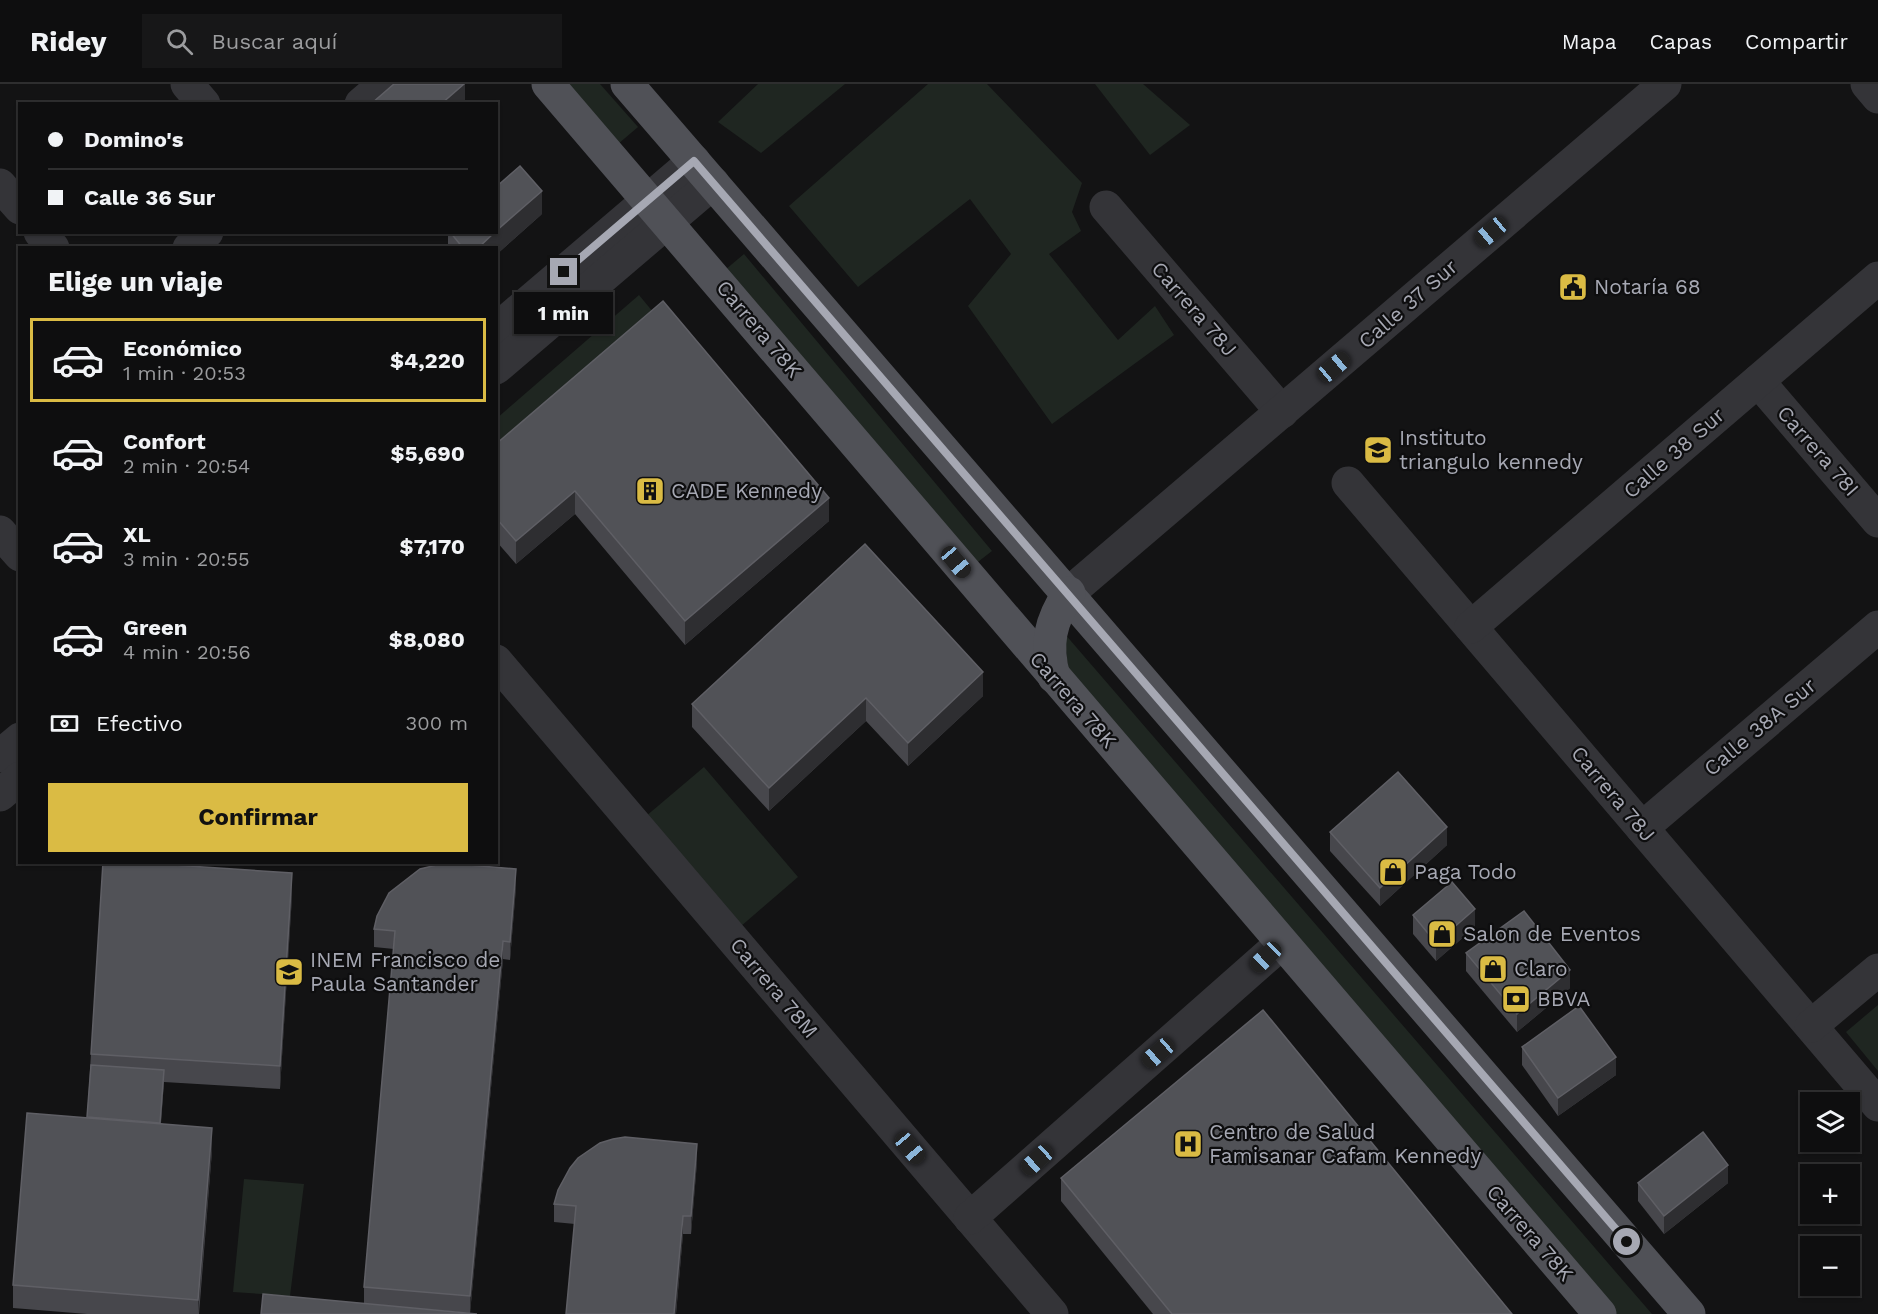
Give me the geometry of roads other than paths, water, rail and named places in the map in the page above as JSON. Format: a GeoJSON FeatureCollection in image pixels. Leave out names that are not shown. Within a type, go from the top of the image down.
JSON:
{"type":"FeatureCollection","features":[{"type":"Feature","properties":{"kind":"main road","name":"Carrera 78K"},"geometry":{"type":"LineString","coordinates":[[548,84],[1600,1314]]}},
{"type":"Feature","properties":{"kind":"main road"},"geometry":{"type":"LineString","coordinates":[[627,84],[1069,593],[1689,1314]]}},
{"type":"Feature","properties":{"kind":"main road"},"geometry":{"type":"LineString","coordinates":[[1054,677],[1048,656],[1049,633],[1056,612],[1069,593]]}},
{"type":"Feature","properties":{"kind":"street"},"geometry":{"type":"LineString","coordinates":[[187,84],[202,102]]}},
{"type":"Feature","properties":{"kind":"street"},"geometry":{"type":"LineString","coordinates":[[363,102],[384,84]]}},
{"type":"Feature","properties":{"kind":"street"},"geometry":{"type":"LineString","coordinates":[[1867,84],[1878,97]]}},
{"type":"Feature","properties":{"kind":"street","name":"Calle 37 Sur"},"geometry":{"type":"LineString","coordinates":[[1069,593],[1281,412],[1650,89]]}},
{"type":"Feature","properties":{"kind":"street"},"geometry":{"type":"LineString","coordinates":[[498,329],[658,210],[703,172]]}},
{"type":"Feature","properties":{"kind":"street"},"geometry":{"type":"LineString","coordinates":[[0,185],[18,206]]}},
{"type":"Feature","properties":{"kind":"street","name":"Carrera 78J"},"geometry":{"type":"LineString","coordinates":[[1106,207],[1281,412]]}},
{"type":"Feature","properties":{"kind":"street"},"geometry":{"type":"LineString","coordinates":[[498,366],[658,210]]}},
{"type":"Feature","properties":{"kind":"street"},"geometry":{"type":"LineString","coordinates":[[42,234],[51,246]]}},
{"type":"Feature","properties":{"kind":"street"},"geometry":{"type":"LineString","coordinates":[[191,246],[205,234]]}},
{"type":"Feature","properties":{"kind":"street","name":"Calle 38 Sur"},"geometry":{"type":"LineString","coordinates":[[1471,627],[1878,278]]}},
{"type":"Feature","properties":{"kind":"street","name":"Carrera 78I"},"geometry":{"type":"LineString","coordinates":[[1758,381],[1878,521]]}},
{"type":"Feature","properties":{"kind":"street","name":"Carrera 78J"},"geometry":{"type":"LineString","coordinates":[[1348,483],[1878,1105]]}},
{"type":"Feature","properties":{"kind":"street"},"geometry":{"type":"LineString","coordinates":[[0,532],[18,553]]}},
{"type":"Feature","properties":{"kind":"street","name":"Calle 38A Sur"},"geometry":{"type":"LineString","coordinates":[[1642,828],[1878,627]]}},
{"type":"Feature","properties":{"kind":"street","name":"Carrera 78M"},"geometry":{"type":"LineString","coordinates":[[498,663],[1052,1314]]}},
{"type":"Feature","properties":{"kind":"street"},"geometry":{"type":"LineString","coordinates":[[0,756],[18,741]]}},
{"type":"Feature","properties":{"kind":"street"},"geometry":{"type":"LineString","coordinates":[[0,795],[18,780]]}},
{"type":"Feature","properties":{"kind":"street"},"geometry":{"type":"LineString","coordinates":[[970,1218],[1282,943]]}},
{"type":"Feature","properties":{"kind":"street"},"geometry":{"type":"LineString","coordinates":[[1811,1026],[1878,970]]}},
{"type":"Feature","properties":{"kind":"place","name":"Notaría 68"},"geometry":{"type":"Point","coordinates":[1573,287]}},
{"type":"Feature","properties":{"kind":"place","name":"Instituto triangulo kennedy"},"geometry":{"type":"Point","coordinates":[1378,450]}},
{"type":"Feature","properties":{"kind":"place","name":"CADE Kennedy"},"geometry":{"type":"Point","coordinates":[650,491]}},
{"type":"Feature","properties":{"kind":"place","name":"Paga Todo"},"geometry":{"type":"Point","coordinates":[1393,872]}},
{"type":"Feature","properties":{"kind":"place","name":"Salon de Eventos"},"geometry":{"type":"Point","coordinates":[1442,934]}},
{"type":"Feature","properties":{"kind":"place","name":"Claro"},"geometry":{"type":"Point","coordinates":[1493,969]}},
{"type":"Feature","properties":{"kind":"place","name":"INEM Francisco de Paula Santander"},"geometry":{"type":"Point","coordinates":[289,972]}},
{"type":"Feature","properties":{"kind":"place","name":"BBVA"},"geometry":{"type":"Point","coordinates":[1516,999]}},
{"type":"Feature","properties":{"kind":"place","name":"Centro de Salud Famisanar Cafam Kennedy"},"geometry":{"type":"Point","coordinates":[1188,1144]}}]}
